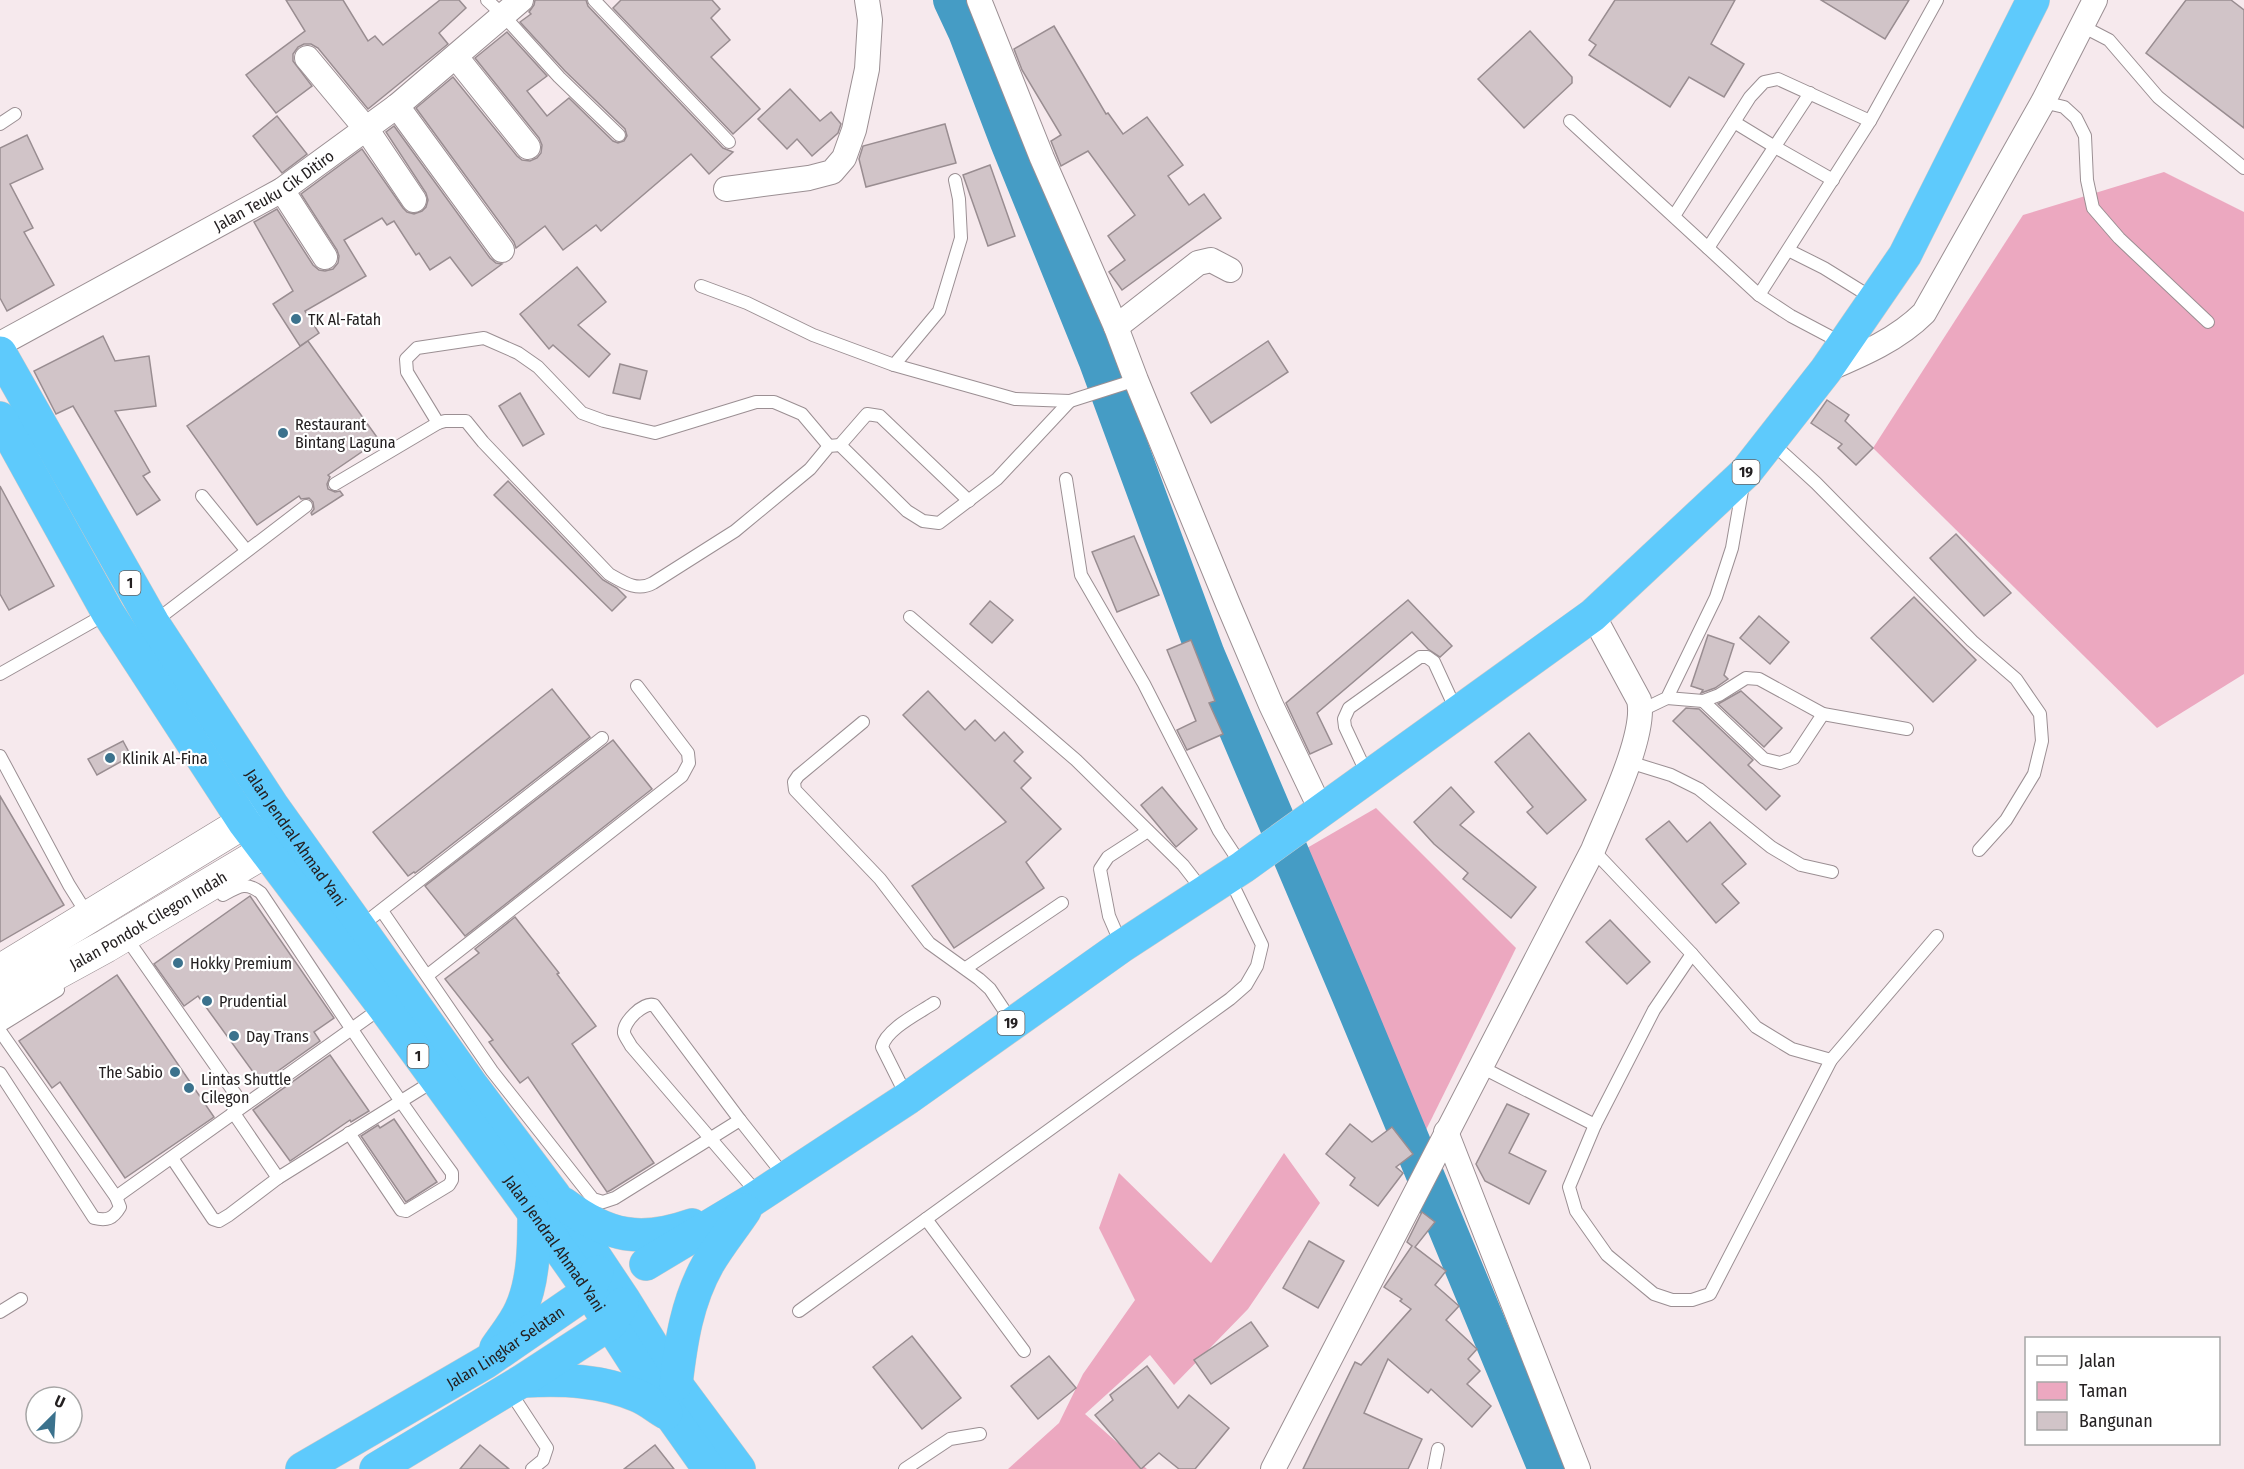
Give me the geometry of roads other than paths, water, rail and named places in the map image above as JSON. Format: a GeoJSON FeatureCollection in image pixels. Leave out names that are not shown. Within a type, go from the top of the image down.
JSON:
{"type":"FeatureCollection","features":[{"type":"Feature","properties":{"kind":"highway","name":"19"},"geometry":{"type":"LineString","coordinates":[[646,1264],[760,1196],[908,1098],[1122,946],[1226,879],[1593,615],[1746,472],[1826,370],[1905,255],[2032,0]]}},
{"type":"Feature","properties":{"kind":"highway","name":"Jalan Jendral Ahmad Yani"},"geometry":{"type":"LineString","coordinates":[[0,353],[153,623],[293,834],[371,919],[501,1148]]}},
{"type":"Feature","properties":{"kind":"highway","name":"Jalan Jendral Ahmad Yani"},"geometry":{"type":"LineString","coordinates":[[0,418],[108,613],[244,822],[436,1080],[501,1148],[544,1204],[617,1312]]}},
{"type":"Feature","properties":{"kind":"highway","name":"19"},"geometry":{"type":"LineString","coordinates":[[544,1204],[573,1210],[605,1228],[622,1234],[642,1236],[671,1232],[760,1196]]}},
{"type":"Feature","properties":{"kind":"highway","name":"19"},"geometry":{"type":"LineString","coordinates":[[676,1384],[682,1332],[689,1307],[708,1264],[760,1196]]}},
{"type":"Feature","properties":{"kind":"highway"},"geometry":{"type":"LineString","coordinates":[[486,1362],[521,1310],[544,1204]]}},
{"type":"Feature","properties":{"kind":"highway","name":"Jalan Lingkar Selatan"},"geometry":{"type":"LineString","coordinates":[[302,1469],[486,1362],[595,1278],[639,1260],[646,1264]]}},
{"type":"Feature","properties":{"kind":"highway"},"geometry":{"type":"LineString","coordinates":[[391,1465],[515,1385],[617,1312],[642,1280],[646,1264]]}},
{"type":"Feature","properties":{"kind":"highway","name":"1"},"geometry":{"type":"LineString","coordinates":[[617,1312],[676,1384],[739,1469]]}},
{"type":"Feature","properties":{"kind":"highway","name":"1"},"geometry":{"type":"LineString","coordinates":[[617,1312],[671,1416],[709,1469]]}},
{"type":"Feature","properties":{"kind":"highway","name":"1"},"geometry":{"type":"LineString","coordinates":[[515,1385],[565,1379],[594,1383],[638,1396],[671,1416]]}},
{"type":"Feature","properties":{"kind":"street"},"geometry":{"type":"LineString","coordinates":[[726,189],[809,178],[832,172],[844,158],[854,130],[858,102],[867,69],[870,20],[867,0]]}},
{"type":"Feature","properties":{"kind":"street"},"geometry":{"type":"LineString","coordinates":[[979,0],[1042,158],[1116,327],[1127,383],[1228,604],[1317,813]]}},
{"type":"Feature","properties":{"kind":"street"},"geometry":{"type":"LineString","coordinates":[[1826,370],[1859,356],[1908,329],[1924,313],[2043,102],[2095,0]]}},
{"type":"Feature","properties":{"kind":"street","name":"Jalan Teuku Cik Ditiro"},"geometry":{"type":"LineString","coordinates":[[0,344],[282,190],[367,130],[456,57],[504,5]]}},
{"type":"Feature","properties":{"kind":"street"},"geometry":{"type":"LineString","coordinates":[[456,57],[528,147]]}},
{"type":"Feature","properties":{"kind":"street"},"geometry":{"type":"LineString","coordinates":[[307,58],[367,130],[414,200]]}},
{"type":"Feature","properties":{"kind":"street"},"geometry":{"type":"LineString","coordinates":[[397,106],[502,250]]}},
{"type":"Feature","properties":{"kind":"street"},"geometry":{"type":"LineString","coordinates":[[282,190],[326,257]]}},
{"type":"Feature","properties":{"kind":"street"},"geometry":{"type":"LineString","coordinates":[[1116,327],[1198,263],[1211,260],[1230,270]]}},
{"type":"Feature","properties":{"kind":"street"},"geometry":{"type":"LineString","coordinates":[[1273,1469],[1593,850],[1629,762],[1642,710],[1639,699],[1593,615]]}},
{"type":"Feature","properties":{"kind":"street","name":"Jalan Pondok Cilegon Indah"},"geometry":{"type":"LineString","coordinates":[[0,971],[112,942],[244,822],[272,804]]}},
{"type":"Feature","properties":{"kind":"street","name":"Jalan Pondok Cilegon Indah"},"geometry":{"type":"LineString","coordinates":[[0,1004],[112,942],[293,834]]}},
{"type":"Feature","properties":{"kind":"street"},"geometry":{"type":"LineString","coordinates":[[1444,1137],[1578,1469]]}},
{"type":"Feature","properties":{"kind":"lane"},"geometry":{"type":"LineString","coordinates":[[594,0],[729,142]]}},
{"type":"Feature","properties":{"kind":"lane"},"geometry":{"type":"LineString","coordinates":[[1759,295],[1790,250],[1870,121],[1937,0]]}},
{"type":"Feature","properties":{"kind":"lane"},"geometry":{"type":"LineString","coordinates":[[504,5],[559,77],[619,135]]}},
{"type":"Feature","properties":{"kind":"lane"},"geometry":{"type":"LineString","coordinates":[[2082,26],[2109,40],[2158,97],[2244,168]]}},
{"type":"Feature","properties":{"kind":"lane"},"geometry":{"type":"LineString","coordinates":[[1674,216],[1750,97],[1764,82],[1778,79],[1870,121]]}},
{"type":"Feature","properties":{"kind":"lane"},"geometry":{"type":"LineString","coordinates":[[1708,248],[1810,93]]}},
{"type":"Feature","properties":{"kind":"lane"},"geometry":{"type":"LineString","coordinates":[[2043,102],[2064,107],[2076,118],[2085,136],[2087,180],[2094,208],[2119,238],[2208,322]]}},
{"type":"Feature","properties":{"kind":"lane"},"geometry":{"type":"LineString","coordinates":[[0,124],[15,114]]}},
{"type":"Feature","properties":{"kind":"lane"},"geometry":{"type":"LineString","coordinates":[[1570,121],[1759,295],[1791,316],[1844,344]]}},
{"type":"Feature","properties":{"kind":"lane"},"geometry":{"type":"LineString","coordinates":[[1734,122],[1833,180]]}},
{"type":"Feature","properties":{"kind":"lane"},"geometry":{"type":"LineString","coordinates":[[894,365],[939,311],[943,301],[961,238],[959,199],[955,180]]}},
{"type":"Feature","properties":{"kind":"lane"},"geometry":{"type":"LineString","coordinates":[[1790,250],[1875,300]]}},
{"type":"Feature","properties":{"kind":"lane"},"geometry":{"type":"LineString","coordinates":[[701,286],[747,303],[813,335],[894,365],[1015,399],[1070,401],[1127,383]]}},
{"type":"Feature","properties":{"kind":"lane"},"geometry":{"type":"LineString","coordinates":[[438,423],[408,372],[406,359],[417,348],[484,338],[518,353],[538,367],[582,413],[604,421],[655,433],[756,402],[774,402],[802,414],[907,511],[923,521],[939,523],[997,479],[1070,401]]}},
{"type":"Feature","properties":{"kind":"lane"},"geometry":{"type":"LineString","coordinates":[[335,484],[438,423],[466,421],[483,442],[609,574],[633,587],[653,583],[735,531],[810,469],[867,414],[880,416],[969,501]]}},
{"type":"Feature","properties":{"kind":"lane"},"geometry":{"type":"LineString","coordinates":[[1770,441],[1816,483],[1972,641],[2016,680],[2040,714],[2042,741],[2034,774],[2006,820],[1979,850]]}},
{"type":"Feature","properties":{"kind":"lane"},"geometry":{"type":"LineString","coordinates":[[1667,698],[1716,597],[1732,548],[1746,472]]}},
{"type":"Feature","properties":{"kind":"lane"},"geometry":{"type":"LineString","coordinates":[[800,1311],[1230,999],[1246,985],[1257,966],[1262,945],[1226,879],[1219,831],[1144,684],[1081,575],[1066,479]]}},
{"type":"Feature","properties":{"kind":"lane"},"geometry":{"type":"LineString","coordinates":[[202,496],[246,550]]}},
{"type":"Feature","properties":{"kind":"lane"},"geometry":{"type":"LineString","coordinates":[[153,623],[306,506]]}},
{"type":"Feature","properties":{"kind":"lane"},"geometry":{"type":"LineString","coordinates":[[0,674],[108,613]]}},
{"type":"Feature","properties":{"kind":"lane"},"geometry":{"type":"LineString","coordinates":[[910,617],[1076,760],[1183,865],[1226,879]]}},
{"type":"Feature","properties":{"kind":"lane"},"geometry":{"type":"LineString","coordinates":[[1369,777],[1345,727],[1344,719],[1349,708],[1420,657],[1427,657],[1434,662],[1458,714]]}},
{"type":"Feature","properties":{"kind":"lane"},"geometry":{"type":"LineString","coordinates":[[1642,710],[1667,698],[1703,700],[1719,695],[1746,678],[1759,679],[1823,714],[1907,729]]}},
{"type":"Feature","properties":{"kind":"lane"},"geometry":{"type":"LineString","coordinates":[[428,975],[682,776],[689,763],[688,753],[638,686]]}},
{"type":"Feature","properties":{"kind":"lane"},"geometry":{"type":"LineString","coordinates":[[1703,700],[1764,759],[1780,763],[1794,758],[1823,714]]}},
{"type":"Feature","properties":{"kind":"lane"},"geometry":{"type":"LineString","coordinates":[[863,722],[798,776],[794,782],[795,790],[880,879],[929,943],[966,968],[990,989],[1012,1022]]}},
{"type":"Feature","properties":{"kind":"lane"},"geometry":{"type":"LineString","coordinates":[[602,738],[371,919],[428,975],[492,1071],[592,1199],[603,1202],[615,1198],[740,1120]]}},
{"type":"Feature","properties":{"kind":"lane"},"geometry":{"type":"LineString","coordinates":[[0,756],[69,885],[238,1108],[278,1178]]}},
{"type":"Feature","properties":{"kind":"lane"},"geometry":{"type":"LineString","coordinates":[[1629,762],[1671,775],[1699,789],[1771,847],[1801,865],[1832,872]]}},
{"type":"Feature","properties":{"kind":"lane"},"geometry":{"type":"LineString","coordinates":[[1122,946],[1109,916],[1100,869],[1108,857],[1148,831]]}},
{"type":"Feature","properties":{"kind":"lane"},"geometry":{"type":"LineString","coordinates":[[1593,850],[1692,954],[1756,1027],[1792,1049],[1831,1060]]}},
{"type":"Feature","properties":{"kind":"lane"},"geometry":{"type":"LineString","coordinates":[[215,899],[243,885],[252,886],[261,893],[399,1101],[452,1173],[452,1180],[449,1185],[406,1211],[401,1210],[349,1133]]}},
{"type":"Feature","properties":{"kind":"lane"},"geometry":{"type":"LineString","coordinates":[[966,968],[1062,903]]}},
{"type":"Feature","properties":{"kind":"lane"},"geometry":{"type":"LineString","coordinates":[[1692,954],[1654,1010],[1594,1125],[1569,1187],[1576,1211],[1607,1255],[1654,1294],[1672,1300],[1692,1300],[1710,1294],[1831,1060],[1937,936]]}},
{"type":"Feature","properties":{"kind":"lane"},"geometry":{"type":"LineString","coordinates":[[0,1026],[68,984]]}},
{"type":"Feature","properties":{"kind":"lane"},"geometry":{"type":"LineString","coordinates":[[648,1003],[654,1005],[740,1120],[760,1196],[663,1086],[624,1035],[625,1027],[642,1006],[648,1003]]}},
{"type":"Feature","properties":{"kind":"lane"},"geometry":{"type":"LineString","coordinates":[[908,1098],[882,1047],[883,1040],[934,1003]]}},
{"type":"Feature","properties":{"kind":"lane"},"geometry":{"type":"LineString","coordinates":[[116,1197],[383,1006]]}},
{"type":"Feature","properties":{"kind":"lane"},"geometry":{"type":"LineString","coordinates":[[0,1031],[116,1197],[120,1207],[112,1218],[104,1220],[94,1218],[0,1073]]}},
{"type":"Feature","properties":{"kind":"lane"},"geometry":{"type":"LineString","coordinates":[[1480,1067],[1594,1125]]}},
{"type":"Feature","properties":{"kind":"lane"},"geometry":{"type":"LineString","coordinates":[[172,1158],[213,1219],[219,1221],[278,1178],[436,1080]]}},
{"type":"Feature","properties":{"kind":"lane"},"geometry":{"type":"LineString","coordinates":[[926,1219],[1024,1351]]}},
{"type":"Feature","properties":{"kind":"lane"},"geometry":{"type":"LineString","coordinates":[[0,1312],[21,1299]]}},
{"type":"Feature","properties":{"kind":"lane"},"geometry":{"type":"LineString","coordinates":[[515,1385],[547,1448],[543,1460],[532,1469]]}},
{"type":"Feature","properties":{"kind":"lane"},"geometry":{"type":"LineString","coordinates":[[905,1469],[950,1439],[980,1434]]}},
{"type":"Feature","properties":{"kind":"lane"},"geometry":{"type":"LineString","coordinates":[[1434,1469],[1438,1449]]}},
{"type":"Feature","properties":{"kind":"waterway"},"geometry":{"type":"LineString","coordinates":[[952,0],[967,32],[1097,359],[1206,655],[1350,994],[1547,1469]]}},
{"type":"Feature","properties":{"kind":"place","name":"TK Al-Fatah"},"geometry":{"type":"Point","coordinates":[296,319]}},
{"type":"Feature","properties":{"kind":"place","name":"Restaurant Bintang Laguna"},"geometry":{"type":"Point","coordinates":[283,433]}},
{"type":"Feature","properties":{"kind":"place","name":"Klinik Al-Fina"},"geometry":{"type":"Point","coordinates":[110,758]}},
{"type":"Feature","properties":{"kind":"place","name":"Hokky Premium"},"geometry":{"type":"Point","coordinates":[178,963]}},
{"type":"Feature","properties":{"kind":"place","name":"Prudential"},"geometry":{"type":"Point","coordinates":[207,1001]}},
{"type":"Feature","properties":{"kind":"place","name":"Day Trans"},"geometry":{"type":"Point","coordinates":[234,1036]}},
{"type":"Feature","properties":{"kind":"place","name":"The Sabio"},"geometry":{"type":"Point","coordinates":[175,1072]}},
{"type":"Feature","properties":{"kind":"place","name":"Lintas Shuttle Cilegon"},"geometry":{"type":"Point","coordinates":[189,1088]}}]}
